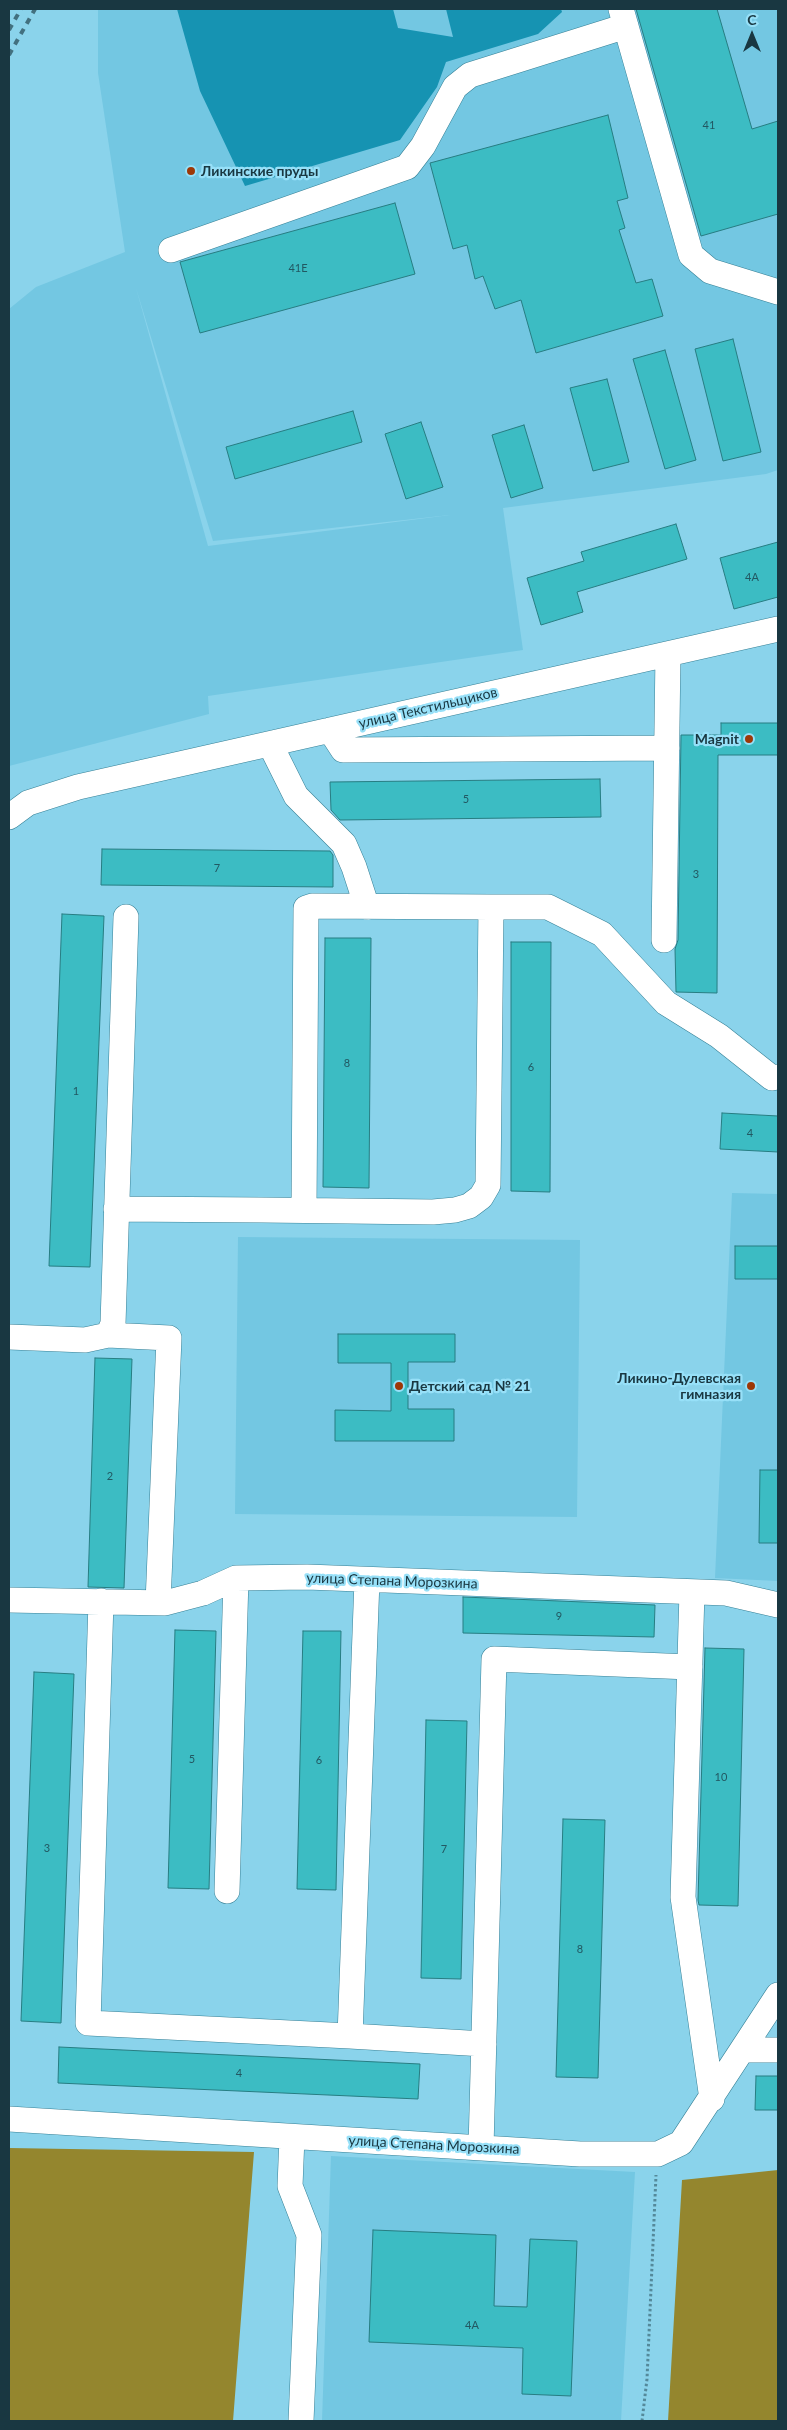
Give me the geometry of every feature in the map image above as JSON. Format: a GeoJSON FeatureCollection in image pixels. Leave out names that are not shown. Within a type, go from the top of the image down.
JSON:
{"type":"FeatureCollection","features":[{"type":"Feature","properties":{"kind":"street"},"geometry":{"type":"LineString","coordinates":[[171,250],[407,167],[423,146],[455,87],[470,75],[624,17],[692,255],[710,271],[778,292]]}},
{"type":"Feature","properties":{"kind":"street","name":"улица Текстильщиков"},"geometry":{"type":"LineString","coordinates":[[9,817],[28,803],[78,787],[778,629]]}},
{"type":"Feature","properties":{"kind":"street"},"geometry":{"type":"LineString","coordinates":[[664,940],[668,654]]}},
{"type":"Feature","properties":{"kind":"street"},"geometry":{"type":"LineString","coordinates":[[330,730],[343,750],[667,748]]}},
{"type":"Feature","properties":{"kind":"street"},"geometry":{"type":"LineString","coordinates":[[270,744],[296,796],[344,844],[354,867],[366,907]]}},
{"type":"Feature","properties":{"kind":"street"},"geometry":{"type":"LineString","coordinates":[[304,1210],[305,913],[306,908],[312,906],[548,907],[602,934],[666,1003],[719,1036],[772,1078],[778,1077]]}},
{"type":"Feature","properties":{"kind":"street"},"geometry":{"type":"LineString","coordinates":[[116,1209],[455,1210],[469,1206],[481,1197],[488,1185],[491,907]]}},
{"type":"Feature","properties":{"kind":"street"},"geometry":{"type":"LineString","coordinates":[[108,1335],[113,1324],[126,917]]}},
{"type":"Feature","properties":{"kind":"street"},"geometry":{"type":"LineString","coordinates":[[9,1337],[85,1340],[108,1335],[169,1338],[158,1603]]}},
{"type":"Feature","properties":{"kind":"street","name":"улица Степана Морозкина"},"geometry":{"type":"LineString","coordinates":[[9,1600],[165,1603],[203,1593],[236,1578],[307,1577],[726,1594],[778,1605]]}},
{"type":"Feature","properties":{"kind":"street"},"geometry":{"type":"LineString","coordinates":[[227,1891],[236,1578]]}},
{"type":"Feature","properties":{"kind":"street"},"geometry":{"type":"LineString","coordinates":[[350,2036],[366,1580]]}},
{"type":"Feature","properties":{"kind":"street"},"geometry":{"type":"LineString","coordinates":[[692,1592],[683,1897],[712,2099]]}},
{"type":"Feature","properties":{"kind":"street"},"geometry":{"type":"LineString","coordinates":[[101,1602],[88,2023],[484,2044]]}},
{"type":"Feature","properties":{"kind":"street"},"geometry":{"type":"LineString","coordinates":[[481,2148],[494,1659],[690,1667]]}},
{"type":"Feature","properties":{"kind":"street","name":"улица Степана Морозкина"},"geometry":{"type":"LineString","coordinates":[[9,2119],[292,2137],[355,2149],[481,2148],[604,2162],[658,2154],[681,2143],[712,2099],[778,1995]]}},
{"type":"Feature","properties":{"kind":"street"},"geometry":{"type":"LineString","coordinates":[[743,2050],[778,2050]]}},
{"type":"Feature","properties":{"kind":"street"},"geometry":{"type":"LineString","coordinates":[[292,2137],[290,2186],[309,2235],[301,2421]]}},
{"type":"Feature","properties":{"kind":"path"},"geometry":{"type":"LineString","coordinates":[[642,2421],[647,2379],[658,2154]]}},
{"type":"Feature","properties":{"kind":"shaded area"},"geometry":{"type":"Polygon","coordinates":[[[98,9],[778,9],[778,470],[766,474],[503,508],[523,650],[208,696],[209,714],[9,766],[9,309],[36,287],[125,252],[98,73],[98,9]],[[136,288],[208,546],[450,515],[213,541],[136,288]]]}},
{"type":"Feature","properties":{"kind":"shaded area"},"geometry":{"type":"Polygon","coordinates":[[[177,9],[393,9],[398,28],[453,37],[446,9],[561,9],[562,12],[538,34],[446,62],[437,87],[400,140],[245,186],[200,91],[177,9]]]}},
{"type":"Feature","properties":{"kind":"shaded area","name":"Ликино-Дулевская гимназия"},"geometry":{"type":"Polygon","coordinates":[[[732,1193],[778,1194],[778,1581],[715,1578],[732,1193]]]}},
{"type":"Feature","properties":{"kind":"shaded area"},"geometry":{"type":"Polygon","coordinates":[[[238,1237],[580,1240],[577,1517],[235,1514],[238,1237]]]}},
{"type":"Feature","properties":{"kind":"shaded area"},"geometry":{"type":"Polygon","coordinates":[[[9,2148],[254,2152],[233,2421],[9,2421],[9,2148]]]}},
{"type":"Feature","properties":{"kind":"shaded area"},"geometry":{"type":"Polygon","coordinates":[[[331,2156],[635,2172],[621,2421],[322,2421],[331,2156]]]}},
{"type":"Feature","properties":{"kind":"shaded area"},"geometry":{"type":"Polygon","coordinates":[[[778,2170],[778,2421],[668,2421],[682,2180],[778,2170]]]}},
{"type":"Feature","properties":{"kind":"building"},"geometry":{"type":"Polygon","coordinates":[[[636,9],[717,9],[752,129],[778,121],[778,214],[701,236],[636,9]]]}},
{"type":"Feature","properties":{"kind":"building"},"geometry":{"type":"Polygon","coordinates":[[[608,115],[628,198],[617,201],[625,228],[619,230],[636,283],[652,279],[663,316],[536,353],[521,300],[495,309],[483,276],[475,279],[467,245],[453,249],[430,163],[608,115]]]}},
{"type":"Feature","properties":{"kind":"building"},"geometry":{"type":"Polygon","coordinates":[[[395,203],[415,274],[200,333],[180,262],[395,203]]]}},
{"type":"Feature","properties":{"kind":"building"},"geometry":{"type":"Polygon","coordinates":[[[733,339],[761,452],[723,461],[695,349],[733,339]]]}},
{"type":"Feature","properties":{"kind":"building"},"geometry":{"type":"Polygon","coordinates":[[[665,350],[696,460],[665,469],[633,359],[665,350]]]}},
{"type":"Feature","properties":{"kind":"building"},"geometry":{"type":"Polygon","coordinates":[[[607,379],[629,462],[593,471],[570,388],[607,379]]]}},
{"type":"Feature","properties":{"kind":"building"},"geometry":{"type":"Polygon","coordinates":[[[353,411],[362,442],[235,479],[226,447],[353,411]]]}},
{"type":"Feature","properties":{"kind":"building"},"geometry":{"type":"Polygon","coordinates":[[[421,422],[443,487],[406,499],[385,434],[421,422]]]}},
{"type":"Feature","properties":{"kind":"building"},"geometry":{"type":"Polygon","coordinates":[[[524,425],[543,488],[511,498],[492,435],[524,425]]]}},
{"type":"Feature","properties":{"kind":"building"},"geometry":{"type":"Polygon","coordinates":[[[676,524],[687,559],[577,592],[583,612],[541,625],[527,578],[584,561],[581,552],[676,524]]]}},
{"type":"Feature","properties":{"kind":"building"},"geometry":{"type":"Polygon","coordinates":[[[778,542],[778,597],[734,609],[720,558],[778,542]]]}},
{"type":"Feature","properties":{"kind":"building"},"geometry":{"type":"Polygon","coordinates":[[[721,723],[778,723],[778,755],[718,755],[717,993],[676,992],[675,949],[678,940],[681,735],[721,735],[721,723]]]}},
{"type":"Feature","properties":{"kind":"building"},"geometry":{"type":"Polygon","coordinates":[[[600,779],[601,817],[340,820],[331,810],[330,782],[600,779]]]}},
{"type":"Feature","properties":{"kind":"building"},"geometry":{"type":"Polygon","coordinates":[[[102,849],[330,851],[333,855],[333,887],[101,885],[102,849]]]}},
{"type":"Feature","properties":{"kind":"building"},"geometry":{"type":"Polygon","coordinates":[[[62,914],[104,916],[90,1267],[49,1266],[62,914]]]}},
{"type":"Feature","properties":{"kind":"building"},"geometry":{"type":"Polygon","coordinates":[[[325,938],[371,938],[369,1188],[323,1187],[325,938]]]}},
{"type":"Feature","properties":{"kind":"building"},"geometry":{"type":"Polygon","coordinates":[[[511,942],[551,942],[550,1192],[511,1191],[511,942]]]}},
{"type":"Feature","properties":{"kind":"building"},"geometry":{"type":"Polygon","coordinates":[[[722,1113],[778,1116],[778,1152],[720,1149],[722,1113]]]}},
{"type":"Feature","properties":{"kind":"building"},"geometry":{"type":"Polygon","coordinates":[[[735,1246],[778,1246],[778,1279],[735,1279],[735,1246]]]}},
{"type":"Feature","properties":{"kind":"building","name":"Детский сад № 21"},"geometry":{"type":"Polygon","coordinates":[[[338,1334],[455,1334],[455,1362],[408,1362],[408,1409],[454,1409],[454,1441],[335,1441],[335,1410],[391,1411],[391,1363],[338,1363],[338,1334]]]}},
{"type":"Feature","properties":{"kind":"building"},"geometry":{"type":"Polygon","coordinates":[[[95,1358],[132,1359],[124,1588],[88,1587],[95,1358]]]}},
{"type":"Feature","properties":{"kind":"building"},"geometry":{"type":"Polygon","coordinates":[[[760,1470],[778,1470],[778,1543],[759,1543],[760,1470]]]}},
{"type":"Feature","properties":{"kind":"building"},"geometry":{"type":"Polygon","coordinates":[[[463,1597],[655,1605],[654,1637],[463,1633],[463,1597]]]}},
{"type":"Feature","properties":{"kind":"building"},"geometry":{"type":"Polygon","coordinates":[[[175,1630],[216,1631],[209,1889],[168,1888],[175,1630]]]}},
{"type":"Feature","properties":{"kind":"building"},"geometry":{"type":"Polygon","coordinates":[[[303,1631],[341,1631],[336,1890],[297,1889],[303,1631]]]}},
{"type":"Feature","properties":{"kind":"building"},"geometry":{"type":"Polygon","coordinates":[[[705,1648],[744,1649],[738,1906],[699,1905],[698,1900],[705,1648]]]}},
{"type":"Feature","properties":{"kind":"building"},"geometry":{"type":"Polygon","coordinates":[[[34,1672],[74,1674],[61,2023],[21,2021],[34,1672]]]}},
{"type":"Feature","properties":{"kind":"building"},"geometry":{"type":"Polygon","coordinates":[[[426,1720],[467,1721],[461,1979],[421,1978],[426,1720]]]}},
{"type":"Feature","properties":{"kind":"building"},"geometry":{"type":"Polygon","coordinates":[[[563,1819],[605,1820],[598,2078],[556,2077],[563,1819]]]}},
{"type":"Feature","properties":{"kind":"building"},"geometry":{"type":"Polygon","coordinates":[[[59,2047],[420,2064],[418,2099],[58,2083],[59,2047]]]}},
{"type":"Feature","properties":{"kind":"building"},"geometry":{"type":"Polygon","coordinates":[[[756,2076],[778,2076],[778,2110],[755,2110],[756,2076]]]}},
{"type":"Feature","properties":{"kind":"building"},"geometry":{"type":"Polygon","coordinates":[[[373,2230],[496,2235],[494,2306],[527,2307],[530,2239],[577,2241],[571,2396],[522,2394],[523,2348],[369,2342],[373,2230]]]}},
{"type":"Feature","properties":{"kind":"railway"},"geometry":{"type":"LineString","coordinates":[[9,30],[21,9]]}},
{"type":"Feature","properties":{"kind":"railway"},"geometry":{"type":"LineString","coordinates":[[9,55],[35,9]]}},
{"type":"Feature","properties":{"kind":"place","name":"Ликинские пруды"},"geometry":{"type":"Point","coordinates":[191,171]}},
{"type":"Feature","properties":{"kind":"place","name":"Magnit"},"geometry":{"type":"Point","coordinates":[749,739]}},
{"type":"Feature","properties":{"kind":"place","name":"Детский сад № 21"},"geometry":{"type":"Point","coordinates":[399,1386]}},
{"type":"Feature","properties":{"kind":"place","name":"Ликино-Дулевская гимназия"},"geometry":{"type":"Point","coordinates":[751,1386]}}]}
